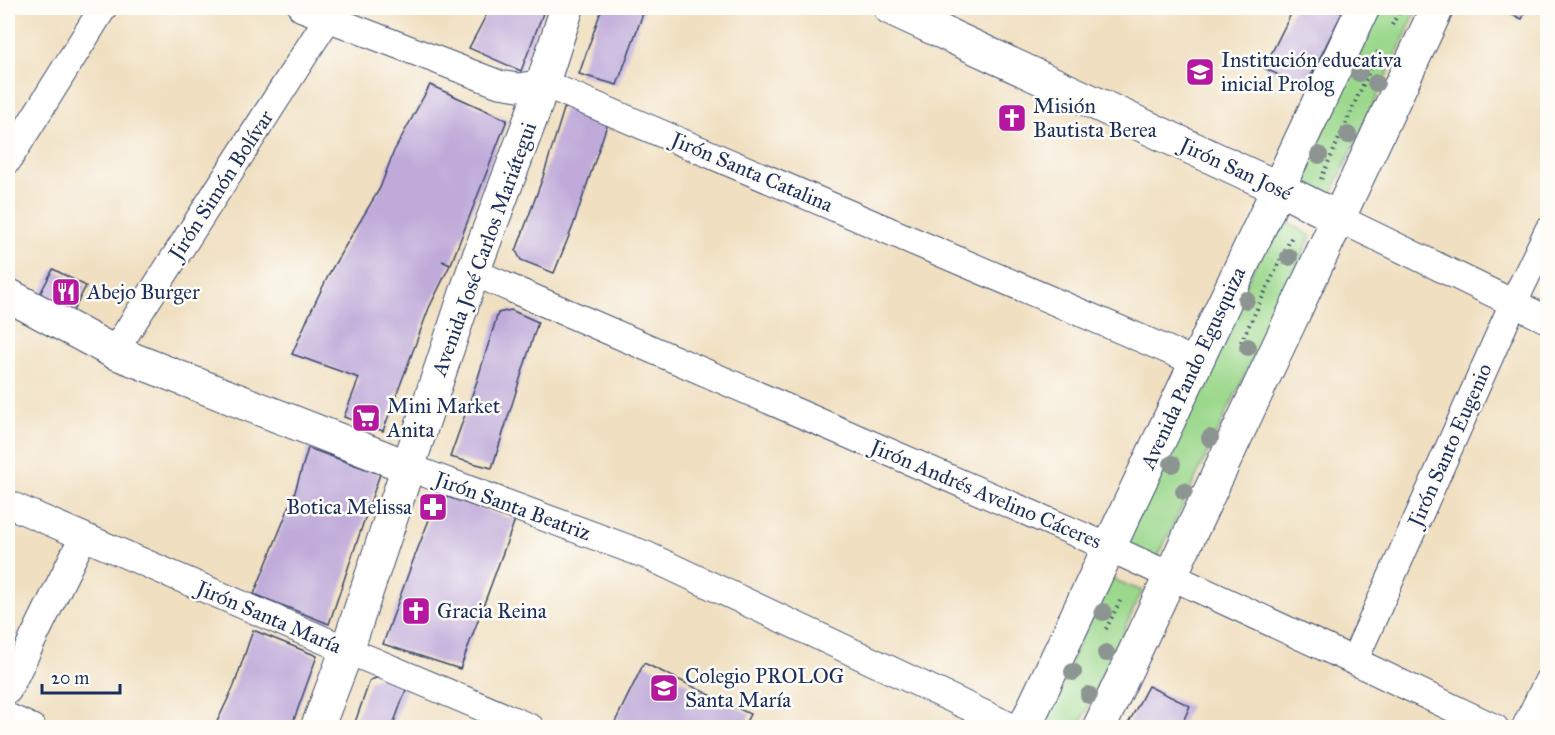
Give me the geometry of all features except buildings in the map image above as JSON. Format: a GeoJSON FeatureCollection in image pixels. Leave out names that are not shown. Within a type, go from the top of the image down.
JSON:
{"type":"FeatureCollection","features":[{"type":"Feature","properties":{"kind":"street"},"geometry":{"type":"LineString","coordinates":[[8,160],[103,8]]}},
{"type":"Feature","properties":{"kind":"street","name":"Jirón Santa Catalina"},"geometry":{"type":"LineString","coordinates":[[302,8],[499,84],[518,87],[543,83],[1196,362]]}},
{"type":"Feature","properties":{"kind":"street","name":"Avenida José Carlos Mariátegui"},"geometry":{"type":"LineString","coordinates":[[317,728],[347,650],[473,272],[534,110],[567,8]]}},
{"type":"Feature","properties":{"kind":"street","name":"Jirón San José"},"geometry":{"type":"LineString","coordinates":[[890,8],[1278,188],[1548,320]]}},
{"type":"Feature","properties":{"kind":"street","name":"Avenida Pando Egusquiza"},"geometry":{"type":"LineString","coordinates":[[1024,728],[1363,8]]}},
{"type":"Feature","properties":{"kind":"street"},"geometry":{"type":"LineString","coordinates":[[1099,728],[1437,8]]}},
{"type":"Feature","properties":{"kind":"street","name":"Jirón Simón Bolívar"},"geometry":{"type":"LineString","coordinates":[[114,352],[328,18]]}},
{"type":"Feature","properties":{"kind":"street","name":"Jirón Santo Eugenio"},"geometry":{"type":"LineString","coordinates":[[1354,661],[1513,304],[1548,231]]}},
{"type":"Feature","properties":{"kind":"street","name":"Jirón Andrés Avelino Cáceres"},"geometry":{"type":"LineString","coordinates":[[473,272],[1108,548],[1495,728]]}},
{"type":"Feature","properties":{"kind":"street","name":"Jirón Santa Beatriz"},"geometry":{"type":"LineString","coordinates":[[8,295],[114,352],[408,467],[646,555],[1014,728]]}},
{"type":"Feature","properties":{"kind":"street","name":"Jirón Santa María"},"geometry":{"type":"LineString","coordinates":[[8,504],[531,728]]}},
{"type":"Feature","properties":{"kind":"street"},"geometry":{"type":"LineString","coordinates":[[8,690],[83,537]]}},
{"type":"Feature","properties":{"kind":"street"},"geometry":{"type":"LineString","coordinates":[[1525,728],[1548,681]]}},
{"type":"Feature","properties":{"kind":"street"},"geometry":{"type":"LineString","coordinates":[[8,717],[32,728]]}},
{"type":"Feature","properties":{"kind":"path"},"geometry":{"type":"LineString","coordinates":[[1392,25],[1401,8]]}},
{"type":"Feature","properties":{"kind":"path"},"geometry":{"type":"LineString","coordinates":[[1317,187],[1379,50]]}},
{"type":"Feature","properties":{"kind":"path"},"geometry":{"type":"LineString","coordinates":[[1236,352],[1292,236],[1323,250]]}},
{"type":"Feature","properties":{"kind":"path"},"geometry":{"type":"LineString","coordinates":[[1092,583],[1153,612]]}},
{"type":"Feature","properties":{"kind":"green space"},"geometry":{"type":"Polygon","coordinates":[[[1381,8],[1418,8],[1329,199],[1297,184],[1381,8]]]}},
{"type":"Feature","properties":{"kind":"green space"},"geometry":{"type":"Polygon","coordinates":[[[1277,217],[1311,236],[1155,563],[1123,548],[1277,217]]]}},
{"type":"Feature","properties":{"kind":"green space"},"geometry":{"type":"Polygon","coordinates":[[[1110,578],[1142,591],[1079,727],[1039,728],[1110,578]]]}},
{"type":"Feature","properties":{"kind":"place","name":"Institución educativa inicial Prolog"},"geometry":{"type":"Point","coordinates":[1200,72]}},
{"type":"Feature","properties":{"kind":"place","name":"Misión Bautista Berea"},"geometry":{"type":"Point","coordinates":[1012,118]}},
{"type":"Feature","properties":{"kind":"place","name":"Abejo Burger"},"geometry":{"type":"Point","coordinates":[66,292]}},
{"type":"Feature","properties":{"kind":"place","name":"Mini Market Anita"},"geometry":{"type":"Point","coordinates":[366,418]}},
{"type":"Feature","properties":{"kind":"place","name":"Botica Melissa"},"geometry":{"type":"Point","coordinates":[433,507]}},
{"type":"Feature","properties":{"kind":"place","name":"Gracia Reina"},"geometry":{"type":"Point","coordinates":[416,611]}},
{"type":"Feature","properties":{"kind":"place","name":"Colegio PROLOG Santa María"},"geometry":{"type":"Point","coordinates":[664,688]}}]}
